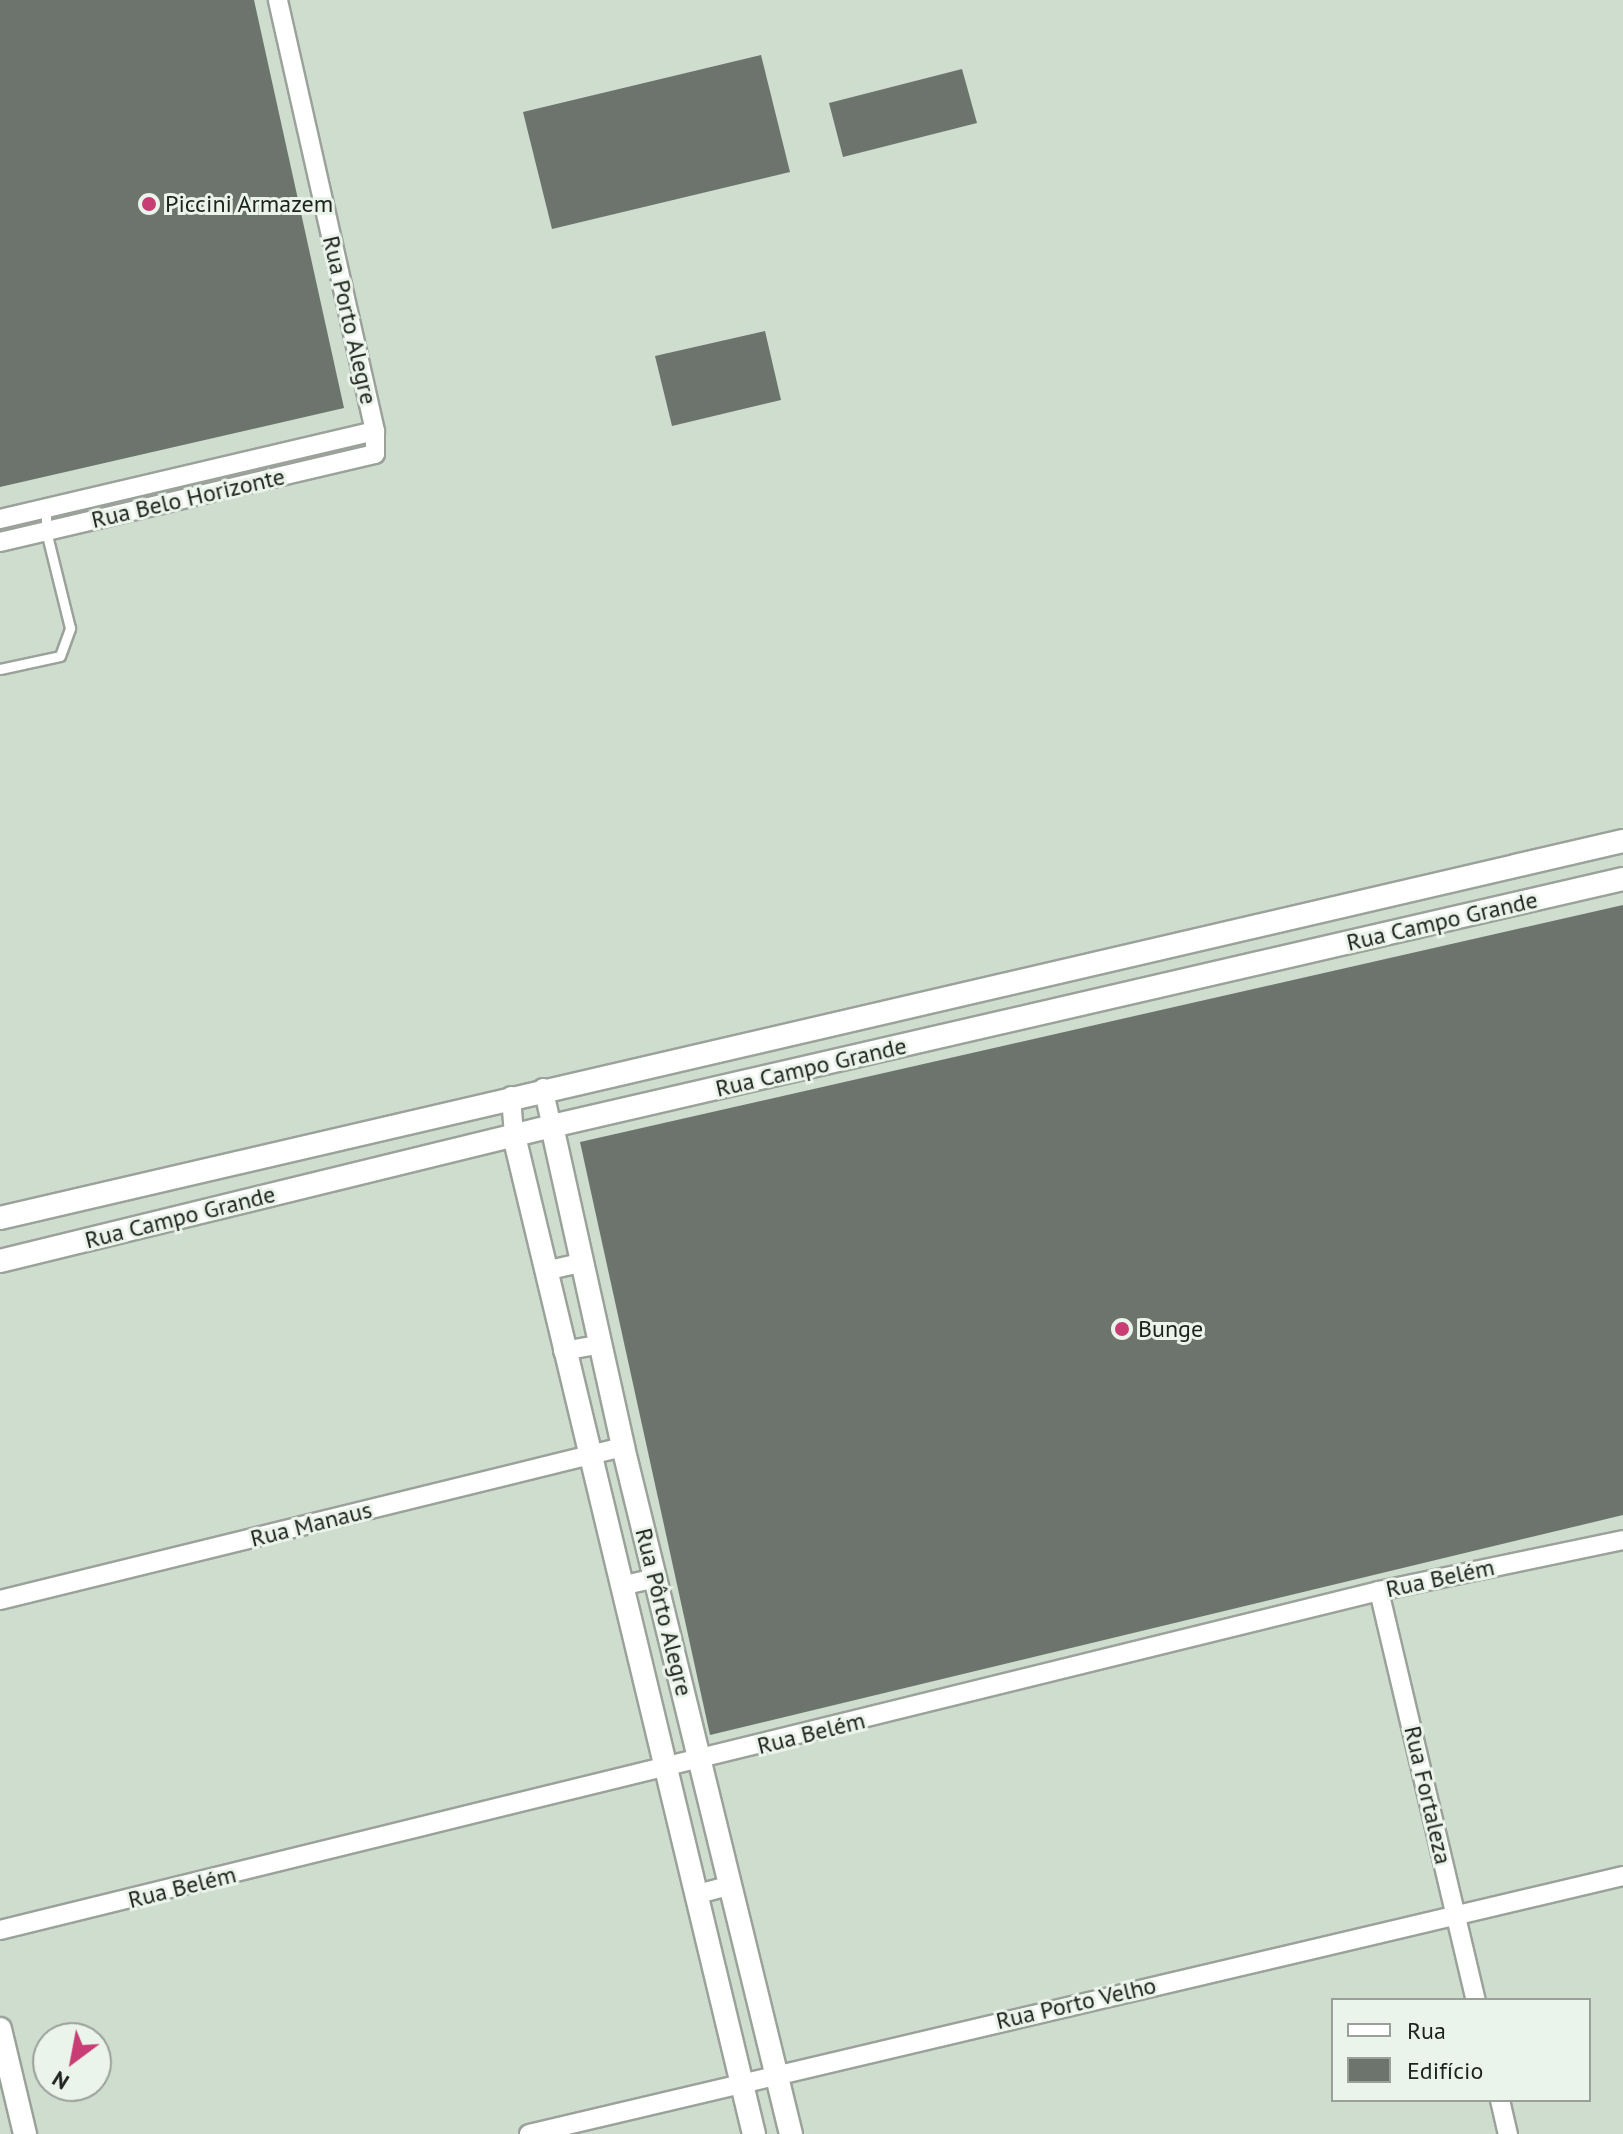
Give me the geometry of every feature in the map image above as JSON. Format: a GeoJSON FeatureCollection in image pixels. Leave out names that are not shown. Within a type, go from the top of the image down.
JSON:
{"type":"FeatureCollection","features":[{"type":"Feature","properties":{"kind":"street","name":"Rua Porto Alegre"},"geometry":{"type":"LineString","coordinates":[[278,0],[375,431],[375,454]]}},
{"type":"Feature","properties":{"kind":"street","name":"Rua Belo Horizonte"},"geometry":{"type":"LineString","coordinates":[[0,519],[375,431]]}},
{"type":"Feature","properties":{"kind":"street","name":"Rua Belo Horizonte"},"geometry":{"type":"LineString","coordinates":[[0,542],[375,454]]}},
{"type":"Feature","properties":{"kind":"street","name":"Rua Campo Grande"},"geometry":{"type":"LineString","coordinates":[[0,1218],[543,1088],[1623,841]]}},
{"type":"Feature","properties":{"kind":"street","name":"Rua Campo Grande"},"geometry":{"type":"LineString","coordinates":[[0,1261],[552,1126],[1623,879]]}},
{"type":"Feature","properties":{"kind":"street","name":"Rua Pôrto Alegre"},"geometry":{"type":"LineString","coordinates":[[543,1088],[598,1345],[791,2134]]}},
{"type":"Feature","properties":{"kind":"street","name":"Rua Pôrto Alegre"},"geometry":{"type":"LineString","coordinates":[[511,1096],[514,1136],[563,1351],[698,1894],[754,2134]]}},
{"type":"Feature","properties":{"kind":"street"},"geometry":{"type":"LineString","coordinates":[[545,1271],[581,1263]]}},
{"type":"Feature","properties":{"kind":"street"},"geometry":{"type":"LineString","coordinates":[[563,1351],[598,1345]]}},
{"type":"Feature","properties":{"kind":"street","name":"Rua Manaus"},"geometry":{"type":"LineString","coordinates":[[0,1600],[623,1447]]}},
{"type":"Feature","properties":{"kind":"street","name":"Rua Belém"},"geometry":{"type":"LineString","coordinates":[[0,1930],[667,1770],[1379,1591],[1623,1540]]}},
{"type":"Feature","properties":{"kind":"street"},"geometry":{"type":"LineString","coordinates":[[621,1586],[655,1578]]}},
{"type":"Feature","properties":{"kind":"street","name":"Rua Fortaleza"},"geometry":{"type":"LineString","coordinates":[[1379,1591],[1476,1998]]}},
{"type":"Feature","properties":{"kind":"street","name":"Rua Porto Velho"},"geometry":{"type":"LineString","coordinates":[[529,2134],[1455,1912],[1623,1876]]}},
{"type":"Feature","properties":{"kind":"street"},"geometry":{"type":"LineString","coordinates":[[698,1894],[731,1885]]}},
{"type":"Feature","properties":{"kind":"street"},"geometry":{"type":"LineString","coordinates":[[0,2029],[25,2134]]}},
{"type":"Feature","properties":{"kind":"street"},"geometry":{"type":"LineString","coordinates":[[1500,2102],[1508,2134]]}},
{"type":"Feature","properties":{"kind":"lane"},"geometry":{"type":"LineString","coordinates":[[0,669],[60,656],[70,628],[46,531],[46,508]]}},
{"type":"Feature","properties":{"kind":"shaded area"},"geometry":{"type":"Polygon","coordinates":[[[0,0],[1623,0],[1623,2134],[0,2134],[0,0]]]}},
{"type":"Feature","properties":{"kind":"building","name":"Piccini Armazem"},"geometry":{"type":"Polygon","coordinates":[[[0,0],[254,0],[344,408],[0,487],[0,0]]]}},
{"type":"Feature","properties":{"kind":"building"},"geometry":{"type":"Polygon","coordinates":[[[761,55],[790,172],[552,229],[523,112],[761,55]]]}},
{"type":"Feature","properties":{"kind":"building"},"geometry":{"type":"Polygon","coordinates":[[[962,69],[977,123],[843,157],[829,103],[962,69]]]}},
{"type":"Feature","properties":{"kind":"building"},"geometry":{"type":"Polygon","coordinates":[[[765,331],[781,400],[672,426],[655,356],[765,331]]]}},
{"type":"Feature","properties":{"kind":"building","name":"Bunge"},"geometry":{"type":"Polygon","coordinates":[[[1623,905],[1623,1515],[710,1735],[580,1142],[1623,905]]]}},
{"type":"Feature","properties":{"kind":"place","name":"Piccini Armazem"},"geometry":{"type":"Point","coordinates":[149,204]}},
{"type":"Feature","properties":{"kind":"place","name":"Bunge"},"geometry":{"type":"Point","coordinates":[1122,1329]}}]}
